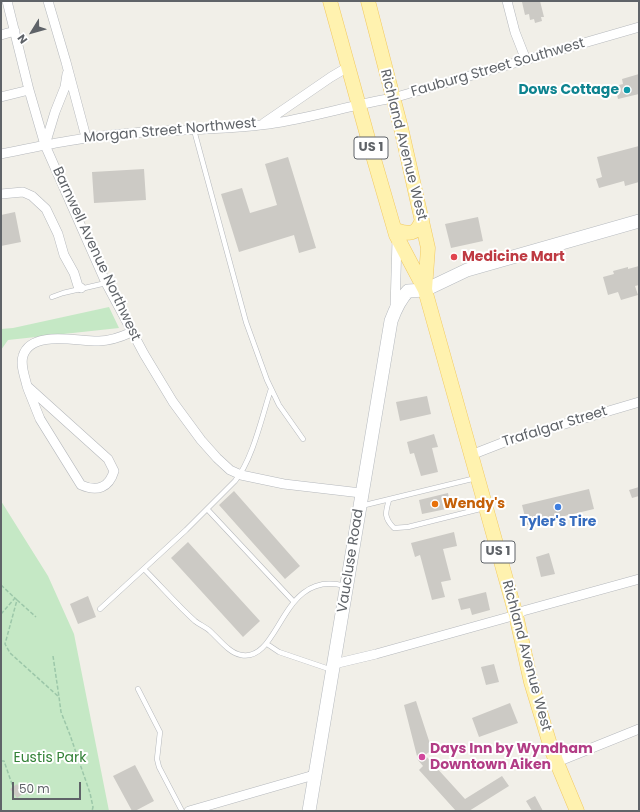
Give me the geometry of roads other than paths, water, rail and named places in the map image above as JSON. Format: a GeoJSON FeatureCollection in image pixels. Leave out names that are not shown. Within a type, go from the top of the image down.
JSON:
{"type":"FeatureCollection","features":[{"type":"Feature","properties":{"kind":"main road","name":"Richland Avenue West"},"geometry":{"type":"LineString","coordinates":[[330,1],[358,104],[396,232],[425,290],[516,615],[531,682],[552,751],[577,811]]}},
{"type":"Feature","properties":{"kind":"main road","name":"Richland Avenue West"},"geometry":{"type":"LineString","coordinates":[[368,1],[393,98],[428,248],[425,290]]}},
{"type":"Feature","properties":{"kind":"main road"},"geometry":{"type":"LineString","coordinates":[[396,232],[412,232],[419,228],[422,220]]}},
{"type":"Feature","properties":{"kind":"street","name":"Barnwell Avenue Northwest"},"geometry":{"type":"LineString","coordinates":[[7,1],[29,90],[45,145],[60,180],[80,221],[106,283],[132,332],[158,379],[201,440],[223,464],[241,475],[284,484],[361,493]]}},
{"type":"Feature","properties":{"kind":"street"},"geometry":{"type":"LineString","coordinates":[[48,1],[86,138]]}},
{"type":"Feature","properties":{"kind":"street"},"geometry":{"type":"LineString","coordinates":[[507,1],[515,32],[526,60]]}},
{"type":"Feature","properties":{"kind":"street","name":"Fauburg Street Southwest"},"geometry":{"type":"LineString","coordinates":[[262,124],[305,118],[358,104],[393,98],[639,27]]}},
{"type":"Feature","properties":{"kind":"street"},"geometry":{"type":"LineString","coordinates":[[1,35],[15,31]]}},
{"type":"Feature","properties":{"kind":"street"},"geometry":{"type":"LineString","coordinates":[[45,145],[55,112],[65,87],[67,70],[66,62]]}},
{"type":"Feature","properties":{"kind":"street","name":"Morgan Street Northwest"},"geometry":{"type":"LineString","coordinates":[[1,154],[86,138],[134,132],[194,130],[262,124],[348,67]]}},
{"type":"Feature","properties":{"kind":"street"},"geometry":{"type":"LineString","coordinates":[[1,97],[29,90]]}},
{"type":"Feature","properties":{"kind":"street"},"geometry":{"type":"LineString","coordinates":[[1,194],[23,192],[32,196],[46,209],[58,234],[64,255],[74,273],[78,286],[81,288]]}},
{"type":"Feature","properties":{"kind":"street"},"geometry":{"type":"LineString","coordinates":[[425,290],[467,270],[639,221]]}},
{"type":"Feature","properties":{"kind":"street"},"geometry":{"type":"LineString","coordinates":[[395,312],[396,232]]}},
{"type":"Feature","properties":{"kind":"street","name":"Vaucluse Road"},"geometry":{"type":"LineString","coordinates":[[309,811],[391,321],[408,291],[425,290]]}},
{"type":"Feature","properties":{"kind":"street"},"geometry":{"type":"LineString","coordinates":[[27,386],[108,459],[114,471],[112,477],[106,485],[98,489],[81,485],[40,419],[27,386],[22,364],[23,356],[26,349],[33,344],[50,338],[106,341],[119,338],[132,332]]}},
{"type":"Feature","properties":{"kind":"street","name":"Trafalgar Street"},"geometry":{"type":"LineString","coordinates":[[472,455],[507,442],[639,402]]}},
{"type":"Feature","properties":{"kind":"street"},"geometry":{"type":"LineString","coordinates":[[334,667],[516,615],[522,611],[639,579]]}},
{"type":"Feature","properties":{"kind":"street"},"geometry":{"type":"LineString","coordinates":[[557,762],[639,729]]}},
{"type":"Feature","properties":{"kind":"street"},"geometry":{"type":"LineString","coordinates":[[188,811],[314,775]]}},
{"type":"Feature","properties":{"kind":"lane"},"geometry":{"type":"LineString","coordinates":[[194,130],[246,322],[279,406],[302,439]]}},
{"type":"Feature","properties":{"kind":"lane"},"geometry":{"type":"LineString","coordinates":[[52,297],[81,288],[106,283]]}},
{"type":"Feature","properties":{"kind":"lane"},"geometry":{"type":"LineString","coordinates":[[100,609],[208,510],[241,475],[248,460],[271,388]]}},
{"type":"Feature","properties":{"kind":"lane"},"geometry":{"type":"LineString","coordinates":[[360,507],[478,478]]}},
{"type":"Feature","properties":{"kind":"lane"},"geometry":{"type":"LineString","coordinates":[[389,500],[385,512],[389,523],[394,528],[408,527],[485,508]]}},
{"type":"Feature","properties":{"kind":"lane"},"geometry":{"type":"LineString","coordinates":[[208,510],[294,602]]}},
{"type":"Feature","properties":{"kind":"lane"},"geometry":{"type":"LineString","coordinates":[[144,569],[196,622],[209,630],[232,652],[242,656],[258,653],[267,644],[294,602],[307,589],[314,586],[335,583],[347,586]]}},
{"type":"Feature","properties":{"kind":"lane"},"geometry":{"type":"LineString","coordinates":[[267,644],[279,652],[334,667]]}},
{"type":"Feature","properties":{"kind":"lane"},"geometry":{"type":"LineString","coordinates":[[138,688],[160,732],[157,759],[159,767],[182,811]]}},
{"type":"Feature","properties":{"kind":"place","name":"Dows Cottage"},"geometry":{"type":"Point","coordinates":[627,90]}},
{"type":"Feature","properties":{"kind":"place","name":"Medicine Mart"},"geometry":{"type":"Point","coordinates":[454,257]}},
{"type":"Feature","properties":{"kind":"place","name":"Wendy's"},"geometry":{"type":"Point","coordinates":[435,504]}},
{"type":"Feature","properties":{"kind":"place","name":"Tyler's Tire"},"geometry":{"type":"Point","coordinates":[558,507]}},
{"type":"Feature","properties":{"kind":"place","name":"Days Inn by Wyndham Downtown Aiken"},"geometry":{"type":"Point","coordinates":[422,757]}},
{"type":"Feature","properties":{"kind":"park label","name":"Eustis Park"},"geometry":{"type":"Point","coordinates":[50,758]}}]}
